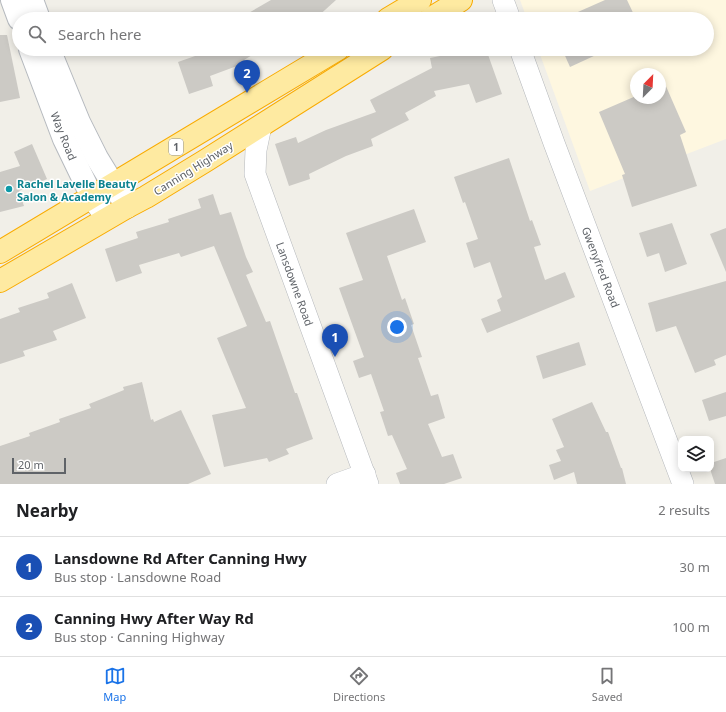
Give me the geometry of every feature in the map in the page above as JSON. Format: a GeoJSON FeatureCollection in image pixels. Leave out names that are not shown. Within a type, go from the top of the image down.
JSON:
{"type":"FeatureCollection","features":[{"type":"Feature","properties":{"kind":"highway"},"geometry":{"type":"LineString","coordinates":[[400,12],[420,0]]}},
{"type":"Feature","properties":{"kind":"highway"},"geometry":{"type":"LineString","coordinates":[[441,12],[461,0]]}},
{"type":"Feature","properties":{"kind":"highway","name":"1"},"geometry":{"type":"LineString","coordinates":[[0,252],[326,56]]}},
{"type":"Feature","properties":{"kind":"highway","name":"Canning Highway"},"geometry":{"type":"LineString","coordinates":[[0,281],[107,218],[146,197],[371,56]]}},
{"type":"Feature","properties":{"kind":"main road"},"geometry":{"type":"LineString","coordinates":[[12,0],[16,12]]}},
{"type":"Feature","properties":{"kind":"main road"},"geometry":{"type":"LineString","coordinates":[[32,0],[36,12]]}},
{"type":"Feature","properties":{"kind":"main road","name":"Way Road"},"geometry":{"type":"LineString","coordinates":[[33,56],[64,139],[92,198],[107,218]]}},
{"type":"Feature","properties":{"kind":"main road","name":"Way Road"},"geometry":{"type":"LineString","coordinates":[[53,56],[79,122],[97,158],[127,207]]}},
{"type":"Feature","properties":{"kind":"street"},"geometry":{"type":"LineString","coordinates":[[503,0],[507,12]]}},
{"type":"Feature","properties":{"kind":"street","name":"Gwenyfred Road"},"geometry":{"type":"LineString","coordinates":[[523,56],[683,484]]}},
{"type":"Feature","properties":{"kind":"street","name":"Lansdowne Road"},"geometry":{"type":"LineString","coordinates":[[261,126],[256,150],[255,174],[366,479]]}},
{"type":"Feature","properties":{"kind":"street"},"geometry":{"type":"LineString","coordinates":[[337,484],[366,479]]}},
{"type":"Feature","properties":{"kind":"shaded area"},"geometry":{"type":"Polygon","coordinates":[[[520,0],[726,0],[726,139],[590,191],[541,56],[714,56],[714,12],[524,12],[520,0]]]}},
{"type":"Feature","properties":{"kind":"building"},"geometry":{"type":"Polygon","coordinates":[[[271,0],[336,0],[323,12],[250,12],[271,0]]]}},
{"type":"Feature","properties":{"kind":"building"},"geometry":{"type":"Polygon","coordinates":[[[605,0],[627,0],[633,12],[578,12],[605,0]]]}},
{"type":"Feature","properties":{"kind":"building"},"geometry":{"type":"Polygon","coordinates":[[[0,35],[7,35],[20,98],[0,102],[0,35]]]}},
{"type":"Feature","properties":{"kind":"building"},"geometry":{"type":"Polygon","coordinates":[[[195,56],[251,56],[244,60],[245,63],[210,76],[213,86],[189,94],[178,62],[195,56]]]}},
{"type":"Feature","properties":{"kind":"building"},"geometry":{"type":"Polygon","coordinates":[[[440,56],[488,56],[502,94],[476,103],[469,84],[434,91],[436,96],[405,113],[409,120],[371,139],[373,146],[346,156],[309,174],[310,179],[289,186],[275,144],[296,137],[298,143],[326,130],[376,112],[370,100],[432,68],[430,58],[440,56]]]}},
{"type":"Feature","properties":{"kind":"building"},"geometry":{"type":"Polygon","coordinates":[[[565,56],[594,56],[570,67],[565,56]]]}},
{"type":"Feature","properties":{"kind":"building"},"geometry":{"type":"Polygon","coordinates":[[[666,86],[686,132],[680,135],[697,186],[632,207],[622,175],[625,174],[599,112],[630,99],[630,104],[666,104],[666,86]]]}},
{"type":"Feature","properties":{"kind":"building"},"geometry":{"type":"Polygon","coordinates":[[[32,144],[47,179],[19,191],[24,206],[0,212],[0,172],[20,166],[14,152],[32,144]]]}},
{"type":"Feature","properties":{"kind":"building"},"geometry":{"type":"Polygon","coordinates":[[[509,158],[530,221],[532,220],[541,245],[534,247],[545,280],[565,272],[575,297],[487,333],[481,319],[501,311],[497,300],[502,297],[490,262],[474,268],[466,243],[478,239],[465,202],[463,203],[454,177],[509,158]]]}},
{"type":"Feature","properties":{"kind":"building"},"geometry":{"type":"Polygon","coordinates":[[[213,194],[220,215],[231,212],[246,257],[253,272],[246,275],[266,322],[270,321],[313,439],[286,449],[289,454],[269,462],[267,458],[224,467],[212,415],[246,408],[217,338],[247,326],[214,246],[181,257],[179,253],[139,265],[142,273],[116,282],[105,249],[138,238],[136,232],[169,222],[168,219],[201,208],[198,199],[213,194]]]}},
{"type":"Feature","properties":{"kind":"building"},"geometry":{"type":"Polygon","coordinates":[[[414,209],[426,242],[387,256],[402,300],[405,298],[414,324],[411,325],[422,357],[418,358],[431,396],[438,394],[445,418],[428,424],[442,457],[453,454],[462,478],[444,484],[400,484],[396,473],[407,469],[392,435],[388,436],[380,412],[384,411],[371,374],[359,378],[353,361],[364,357],[339,288],[363,280],[346,233],[414,209]]]}},
{"type":"Feature","properties":{"kind":"building"},"geometry":{"type":"Polygon","coordinates":[[[672,223],[687,264],[665,272],[659,253],[647,257],[639,233],[672,223]]]}},
{"type":"Feature","properties":{"kind":"building"},"geometry":{"type":"Polygon","coordinates":[[[726,228],[726,272],[710,234],[726,228]]]}},
{"type":"Feature","properties":{"kind":"building"},"geometry":{"type":"Polygon","coordinates":[[[726,281],[726,355],[714,360],[716,365],[695,373],[676,326],[656,332],[648,303],[726,281]]]}},
{"type":"Feature","properties":{"kind":"building"},"geometry":{"type":"Polygon","coordinates":[[[72,283],[86,318],[53,331],[57,340],[23,351],[25,356],[0,364],[0,319],[20,312],[18,308],[49,298],[47,293],[72,283]]]}},
{"type":"Feature","properties":{"kind":"building"},"geometry":{"type":"Polygon","coordinates":[[[579,342],[586,365],[543,379],[536,356],[579,342]]]}},
{"type":"Feature","properties":{"kind":"building"},"geometry":{"type":"Polygon","coordinates":[[[142,382],[151,420],[153,419],[154,422],[181,410],[211,474],[188,484],[0,484],[0,446],[30,436],[29,433],[60,422],[59,419],[91,408],[89,404],[124,390],[123,387],[142,382]]]}},
{"type":"Feature","properties":{"kind":"building"},"geometry":{"type":"Polygon","coordinates":[[[726,392],[726,416],[709,421],[702,400],[726,392]]]}},
{"type":"Feature","properties":{"kind":"building"},"geometry":{"type":"Polygon","coordinates":[[[592,402],[606,432],[608,432],[622,468],[626,484],[577,484],[574,472],[554,480],[549,465],[561,461],[556,450],[564,447],[552,419],[592,402]]]}},
{"type":"Feature","properties":{"kind":"building"},"geometry":{"type":"Polygon","coordinates":[[[726,458],[726,484],[715,484],[711,472],[714,472],[714,462],[726,458]]]}},
{"type":"Feature","properties":{"kind":"place","name":"Canning Hwy After Way Rd"},"geometry":{"type":"Point","coordinates":[247,93]}},
{"type":"Feature","properties":{"kind":"place","name":"Rachel Lavelle Beauty Salon & Academy"},"geometry":{"type":"Point","coordinates":[9,189]}},
{"type":"Feature","properties":{"kind":"place","name":"Lansdowne Rd After Canning Hwy"},"geometry":{"type":"Point","coordinates":[335,357]}}]}
